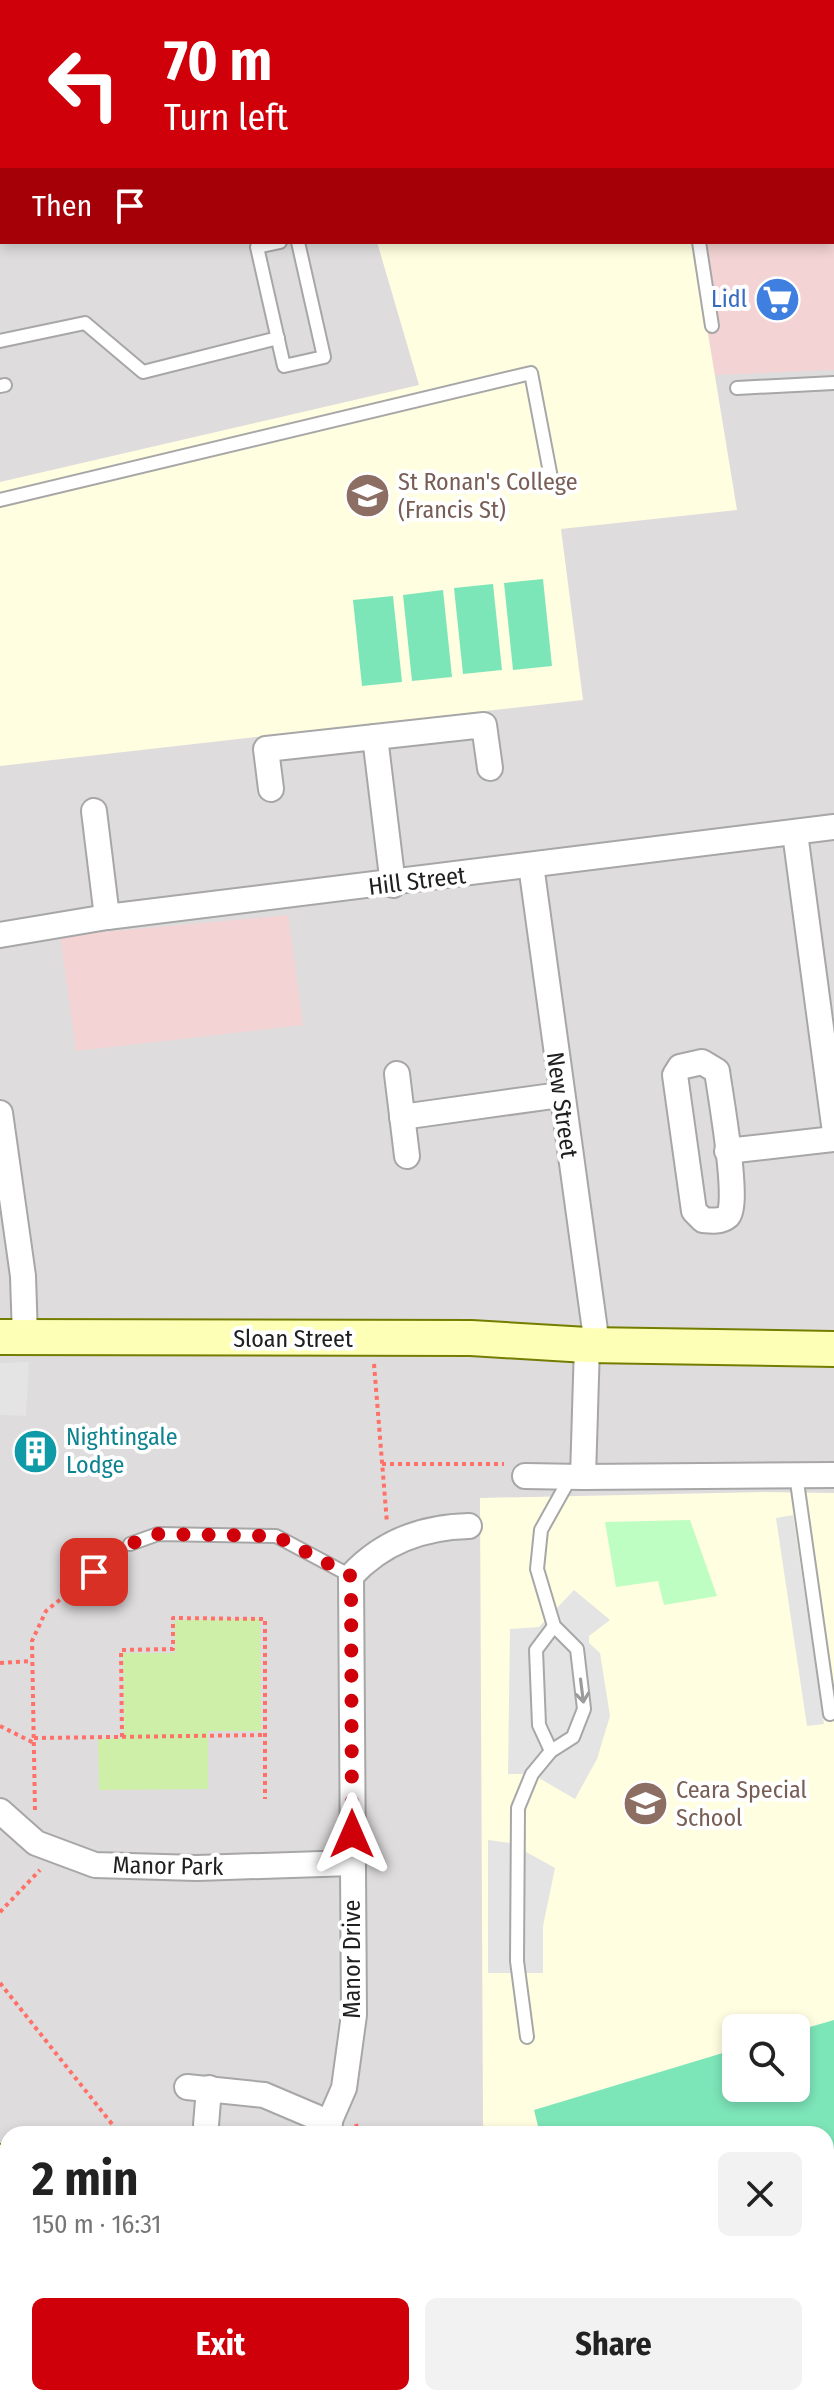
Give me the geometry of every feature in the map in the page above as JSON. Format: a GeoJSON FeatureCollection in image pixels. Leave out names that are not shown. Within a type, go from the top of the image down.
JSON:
{"type":"FeatureCollection","features":[{"type":"Feature","properties":{"kind":"street"},"geometry":{"type":"LineString","coordinates":[[271,789],[266,749],[484,725],[490,768]]}},
{"type":"Feature","properties":{"kind":"street"},"geometry":{"type":"LineString","coordinates":[[375,737],[393,885]]}},
{"type":"Feature","properties":{"kind":"street"},"geometry":{"type":"LineString","coordinates":[[94,811],[107,917]]}},
{"type":"Feature","properties":{"kind":"street","name":"Hill Street"},"geometry":{"type":"LineString","coordinates":[[0,935],[107,917],[393,885],[834,827]]}},
{"type":"Feature","properties":{"kind":"street"},"geometry":{"type":"LineString","coordinates":[[795,833],[834,1125]]}},
{"type":"Feature","properties":{"kind":"street","name":"New Street"},"geometry":{"type":"LineString","coordinates":[[531,865],[592,1345]]}},
{"type":"Feature","properties":{"kind":"street"},"geometry":{"type":"LineString","coordinates":[[702,1062],[717,1071],[727,1151],[733,1206],[729,1215],[719,1221],[703,1220],[694,1211],[675,1075],[680,1067],[702,1062]]}},
{"type":"Feature","properties":{"kind":"street"},"geometry":{"type":"LineString","coordinates":[[397,1074],[407,1156]]}},
{"type":"Feature","properties":{"kind":"street"},"geometry":{"type":"LineString","coordinates":[[402,1117],[560,1095]]}},
{"type":"Feature","properties":{"kind":"street"},"geometry":{"type":"LineString","coordinates":[[1,1128],[23,1276],[12,1337]]}},
{"type":"Feature","properties":{"kind":"street"},"geometry":{"type":"LineString","coordinates":[[727,1151],[834,1139]]}},
{"type":"Feature","properties":{"kind":"street","name":"Sloan Street"},"geometry":{"type":"LineString","coordinates":[[12,1337],[471,1338],[592,1345],[834,1349]]}},
{"type":"Feature","properties":{"kind":"street"},"geometry":{"type":"LineString","coordinates":[[577,1476],[592,1345]]}},
{"type":"Feature","properties":{"kind":"street"},"geometry":{"type":"LineString","coordinates":[[525,1476],[834,1475]]}},
{"type":"Feature","properties":{"kind":"street"},"geometry":{"type":"LineString","coordinates":[[351,1576],[387,1545],[435,1527],[469,1526]]}},
{"type":"Feature","properties":{"kind":"street","name":"Manor Drive"},"geometry":{"type":"LineString","coordinates":[[328,2126],[344,2088],[354,2015],[351,1576]]}},
{"type":"Feature","properties":{"kind":"street","name":"Manor Park"},"geometry":{"type":"LineString","coordinates":[[0,1811],[46,1848],[95,1865],[197,1868],[352,1863]]}},
{"type":"Feature","properties":{"kind":"street"},"geometry":{"type":"LineString","coordinates":[[206,2125],[198,2087],[264,2095],[323,2126]]}},
{"type":"Feature","properties":{"kind":"lane"},"geometry":{"type":"LineString","coordinates":[[271,244],[257,247],[284,366],[324,357],[298,244]]}},
{"type":"Feature","properties":{"kind":"lane"},"geometry":{"type":"LineString","coordinates":[[699,244],[712,326]]}},
{"type":"Feature","properties":{"kind":"lane"},"geometry":{"type":"LineString","coordinates":[[0,341],[85,323],[143,372],[278,338]]}},
{"type":"Feature","properties":{"kind":"lane"},"geometry":{"type":"LineString","coordinates":[[0,500],[531,373],[552,483]]}},
{"type":"Feature","properties":{"kind":"lane"},"geometry":{"type":"LineString","coordinates":[[737,388],[834,383]]}},
{"type":"Feature","properties":{"kind":"lane"},"geometry":{"type":"LineString","coordinates":[[796,1475],[830,1714]]}},
{"type":"Feature","properties":{"kind":"lane"},"geometry":{"type":"LineString","coordinates":[[527,2037],[517,1961],[518,1808],[532,1774],[551,1751],[573,1737],[584,1709],[577,1649],[554,1626],[537,1569],[536,1549],[541,1530],[577,1476]]}},
{"type":"Feature","properties":{"kind":"lane"},"geometry":{"type":"LineString","coordinates":[[130,1544],[158,1534],[276,1536],[351,1576]]}},
{"type":"Feature","properties":{"kind":"lane"},"geometry":{"type":"LineString","coordinates":[[551,1751],[539,1725],[536,1650],[554,1626]]}},
{"type":"Feature","properties":{"kind":"path"},"geometry":{"type":"LineString","coordinates":[[372,1338],[387,1545]]}},
{"type":"Feature","properties":{"kind":"path"},"geometry":{"type":"LineString","coordinates":[[382,1464],[515,1464],[525,1476]]}},
{"type":"Feature","properties":{"kind":"path"},"geometry":{"type":"LineString","coordinates":[[0,1912],[46,1848],[34,1741],[32,1641],[46,1611],[130,1544]]}},
{"type":"Feature","properties":{"kind":"path"},"geometry":{"type":"LineString","coordinates":[[122,1737],[121,1650],[173,1649],[173,1618],[265,1619],[265,1799]]}},
{"type":"Feature","properties":{"kind":"path"},"geometry":{"type":"LineString","coordinates":[[0,1663],[30,1661]]}},
{"type":"Feature","properties":{"kind":"path"},"geometry":{"type":"LineString","coordinates":[[0,1726],[34,1741],[265,1735]]}},
{"type":"Feature","properties":{"kind":"path"},"geometry":{"type":"LineString","coordinates":[[0,1983],[114,2126]]}},
{"type":"Feature","properties":{"kind":"shaded area"},"geometry":{"type":"Polygon","coordinates":[[[0,244],[834,244],[834,2126],[0,2126],[0,244]]]}},
{"type":"Feature","properties":{"kind":"shaded area","name":"St Ronan's College (Francis St)"},"geometry":{"type":"Polygon","coordinates":[[[378,244],[693,244],[737,510],[561,529],[583,700],[0,766],[0,482],[419,385],[378,244]]]}},
{"type":"Feature","properties":{"kind":"shaded area","name":"Lidl"},"geometry":{"type":"Polygon","coordinates":[[[692,244],[834,244],[834,370],[715,375],[692,244]]]}},
{"type":"Feature","properties":{"kind":"shaded area"},"geometry":{"type":"Polygon","coordinates":[[[288,915],[303,1025],[76,1051],[60,936],[288,915]]]}},
{"type":"Feature","properties":{"kind":"shaded area"},"geometry":{"type":"Polygon","coordinates":[[[29,1362],[26,1416],[0,1415],[0,1363],[29,1362]]]}},
{"type":"Feature","properties":{"kind":"shaded area","name":"Ceara Special School"},"geometry":{"type":"Polygon","coordinates":[[[834,1493],[834,2126],[483,2126],[480,1498],[834,1493]]]}},
{"type":"Feature","properties":{"kind":"shaded area"},"geometry":{"type":"Polygon","coordinates":[[[793,1515],[824,1724],[807,1726],[776,1518],[793,1515]]]}},
{"type":"Feature","properties":{"kind":"shaded area"},"geometry":{"type":"Polygon","coordinates":[[[574,1590],[610,1620],[589,1636],[589,1643],[600,1653],[610,1716],[597,1759],[575,1799],[532,1774],[508,1774],[510,1629],[539,1627],[574,1590]]]}},
{"type":"Feature","properties":{"kind":"shaded area"},"geometry":{"type":"Polygon","coordinates":[[[488,1840],[510,1843],[555,1868],[543,1926],[543,1973],[488,1973],[488,1840]]]}},
{"type":"Feature","properties":{"kind":"green space"},"geometry":{"type":"Polygon","coordinates":[[[543,579],[552,666],[513,670],[504,583],[543,579]]]}},
{"type":"Feature","properties":{"kind":"green space"},"geometry":{"type":"Polygon","coordinates":[[[493,584],[502,670],[463,674],[454,588],[493,584]]]}},
{"type":"Feature","properties":{"kind":"green space"},"geometry":{"type":"Polygon","coordinates":[[[443,590],[452,677],[412,681],[403,595],[443,590]]]}},
{"type":"Feature","properties":{"kind":"green space"},"geometry":{"type":"Polygon","coordinates":[[[393,596],[402,682],[362,686],[353,600],[393,596]]]}},
{"type":"Feature","properties":{"kind":"green space"},"geometry":{"type":"Polygon","coordinates":[[[690,1520],[717,1596],[664,1605],[658,1581],[616,1587],[605,1522],[690,1520]]]}},
{"type":"Feature","properties":{"kind":"green space"},"geometry":{"type":"Polygon","coordinates":[[[260,1619],[261,1731],[208,1731],[208,1789],[99,1790],[98,1739],[124,1738],[123,1653],[175,1653],[175,1620],[260,1619]]]}},
{"type":"Feature","properties":{"kind":"green space"},"geometry":{"type":"Polygon","coordinates":[[[834,2020],[834,2126],[538,2126],[534,2110],[722,2053],[722,2102],[810,2102],[810,2027],[834,2020]]]}},
{"type":"Feature","properties":{"kind":"place","name":"Lidl"},"geometry":{"type":"Point","coordinates":[778,299]}},
{"type":"Feature","properties":{"kind":"place","name":"St Ronan's College (Francis St)"},"geometry":{"type":"Point","coordinates":[367,496]}},
{"type":"Feature","properties":{"kind":"place","name":"Nightingale Lodge"},"geometry":{"type":"Point","coordinates":[35,1451]}},
{"type":"Feature","properties":{"kind":"place","name":"Ceara Special School"},"geometry":{"type":"Point","coordinates":[645,1804]}},
{"type":"Feature","properties":{"kind":"route"},"geometry":{"type":"LineString","coordinates":[[94,1572],[130,1544],[158,1534],[276,1536],[351,1576],[352,1834]]}}]}
